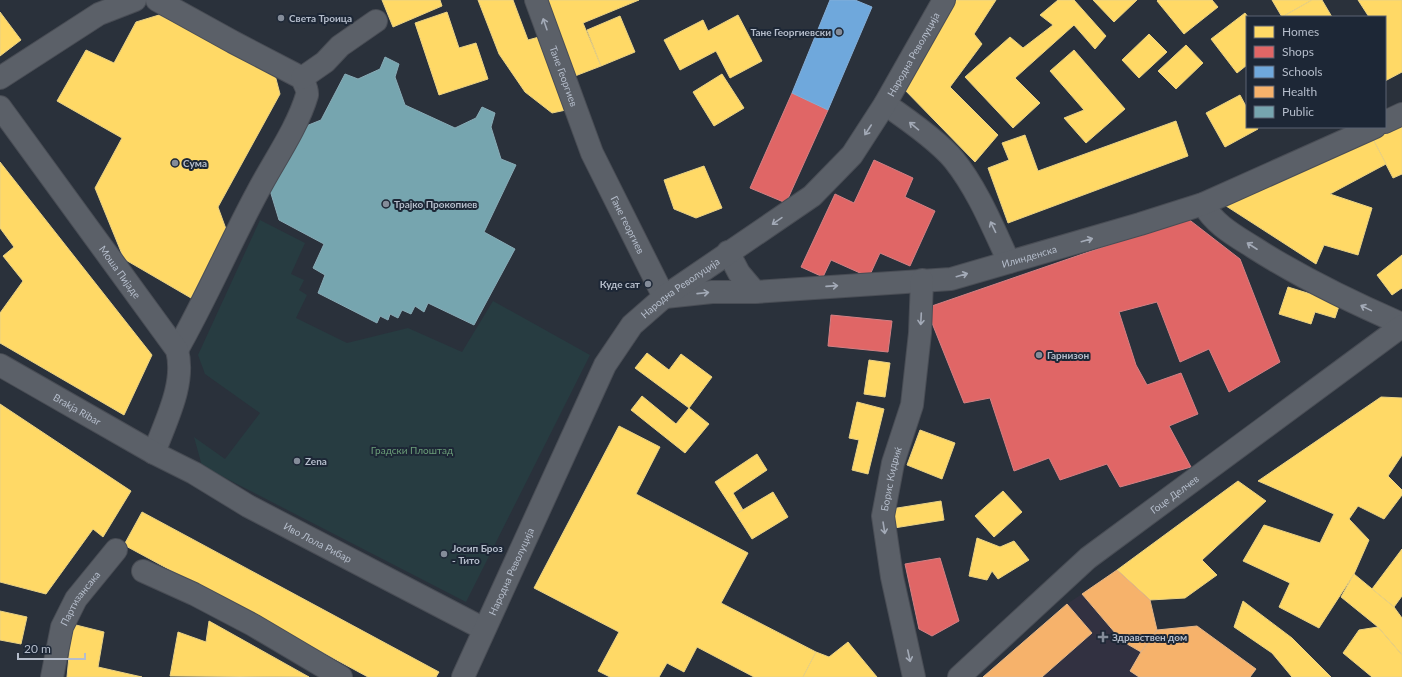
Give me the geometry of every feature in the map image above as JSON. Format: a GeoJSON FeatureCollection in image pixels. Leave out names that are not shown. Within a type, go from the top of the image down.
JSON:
{"type":"FeatureCollection","features":[{"type":"Feature","properties":{"kind":"street"},"geometry":{"type":"LineString","coordinates":[[0,78],[99,14],[135,0]]}},
{"type":"Feature","properties":{"kind":"street"},"geometry":{"type":"LineString","coordinates":[[157,0],[302,78],[308,93],[302,110],[257,192],[222,260],[199,312],[177,350]]}},
{"type":"Feature","properties":{"kind":"street","name":"Тане Георгиев"},"geometry":{"type":"LineString","coordinates":[[536,0],[562,75],[592,153]]}},
{"type":"Feature","properties":{"kind":"street","name":"Народна Револуција"},"geometry":{"type":"LineString","coordinates":[[463,677],[605,365],[632,325],[664,297],[728,252],[763,231],[812,196],[852,155],[885,104],[944,0]]}},
{"type":"Feature","properties":{"kind":"street"},"geometry":{"type":"LineString","coordinates":[[302,78],[325,62],[340,46],[376,21]]}},
{"type":"Feature","properties":{"kind":"street"},"geometry":{"type":"LineString","coordinates":[[885,104],[900,114],[953,159],[970,184],[1009,262]]}},
{"type":"Feature","properties":{"kind":"street","name":"Моша Пијаде"},"geometry":{"type":"LineString","coordinates":[[0,107],[177,350],[180,370],[173,402],[154,453]]}},
{"type":"Feature","properties":{"kind":"street"},"geometry":{"type":"LineString","coordinates":[[1386,122],[1402,114]]}},
{"type":"Feature","properties":{"kind":"street","name":"Илинденска"},"geometry":{"type":"LineString","coordinates":[[664,297],[712,292],[755,292],[951,278],[1203,204],[1373,128]]}},
{"type":"Feature","properties":{"kind":"street","name":"Гане георгиев"},"geometry":{"type":"LineString","coordinates":[[592,153],[664,297]]}},
{"type":"Feature","properties":{"kind":"street"},"geometry":{"type":"LineString","coordinates":[[1203,204],[1212,218],[1282,265],[1329,290],[1402,325]]}},
{"type":"Feature","properties":{"kind":"street"},"geometry":{"type":"LineString","coordinates":[[728,252],[739,273],[755,292]]}},
{"type":"Feature","properties":{"kind":"street","name":"Борис Кидриќ"},"geometry":{"type":"LineString","coordinates":[[914,677],[892,577],[883,516],[893,463],[912,405],[920,333],[922,280]]}},
{"type":"Feature","properties":{"kind":"street","name":"Гоце Делчев"},"geometry":{"type":"LineString","coordinates":[[959,677],[1088,558],[1402,325]]}},
{"type":"Feature","properties":{"kind":"street","name":"Brakja Ribar"},"geometry":{"type":"LineString","coordinates":[[0,365],[154,453]]}},
{"type":"Feature","properties":{"kind":"street","name":"Иво Лола Рибар"},"geometry":{"type":"LineString","coordinates":[[154,453],[194,473],[248,506],[484,628]]}},
{"type":"Feature","properties":{"kind":"street","name":"Партизансака"},"geometry":{"type":"LineString","coordinates":[[52,677],[62,627],[76,599],[116,550]]}},
{"type":"Feature","properties":{"kind":"street"},"geometry":{"type":"LineString","coordinates":[[143,571],[194,594],[253,625],[341,677]]}},
{"type":"Feature","properties":{"kind":"shaded area","name":"Здравствен дом"},"geometry":{"type":"Polygon","coordinates":[[[1082,594],[1122,641],[1141,652],[1130,671],[1139,677],[1042,677],[1092,633],[1067,604],[1082,594]]]}},
{"type":"Feature","properties":{"kind":"green space","name":"Градски Плоштад"},"geometry":{"type":"Polygon","coordinates":[[[260,220],[305,243],[291,274],[304,280],[299,290],[307,295],[296,318],[347,343],[408,328],[462,352],[493,301],[590,355],[466,602],[202,466],[194,437],[225,459],[260,413],[205,374],[198,355],[260,220]]]}},
{"type":"Feature","properties":{"kind":"building: Homes"},"geometry":{"type":"Polygon","coordinates":[[[382,0],[440,0],[442,6],[393,27],[382,0]]]}},
{"type":"Feature","properties":{"kind":"building: Homes"},"geometry":{"type":"Polygon","coordinates":[[[478,0],[513,0],[528,40],[539,37],[566,110],[552,113],[525,92],[499,54],[478,0]]]}},
{"type":"Feature","properties":{"kind":"building: Homes"},"geometry":{"type":"Polygon","coordinates":[[[544,0],[639,0],[583,23],[601,66],[575,76],[544,0]]]}},
{"type":"Feature","properties":{"kind":"building: Homes"},"geometry":{"type":"Polygon","coordinates":[[[953,0],[996,0],[974,34],[982,44],[950,87],[998,135],[975,162],[901,86],[953,0]]]}},
{"type":"Feature","properties":{"kind":"building: Homes"},"geometry":{"type":"Polygon","coordinates":[[[1058,0],[1074,0],[1106,36],[1095,49],[1074,25],[1015,78],[1040,103],[1013,128],[965,77],[1010,37],[1023,48],[1053,25],[1040,15],[1058,0]]]}},
{"type":"Feature","properties":{"kind":"building: Homes"},"geometry":{"type":"Polygon","coordinates":[[[1093,0],[1137,0],[1114,22],[1093,0]]]}},
{"type":"Feature","properties":{"kind":"building: Homes"},"geometry":{"type":"Polygon","coordinates":[[[1212,0],[1218,7],[1184,34],[1157,1],[1212,0]]]}},
{"type":"Feature","properties":{"kind":"building: Homes"},"geometry":{"type":"Polygon","coordinates":[[[1272,0],[1312,0],[1284,16],[1281,16],[1272,0]]]}},
{"type":"Feature","properties":{"kind":"building: Homes"},"geometry":{"type":"Polygon","coordinates":[[[1312,0],[1322,0],[1331,16],[1284,16],[1312,0]]]}},
{"type":"Feature","properties":{"kind":"building: Homes"},"geometry":{"type":"Polygon","coordinates":[[[1358,0],[1402,0],[1402,72],[1386,80],[1386,16],[1368,16],[1358,0]]]}},
{"type":"Feature","properties":{"kind":"building: Homes"},"geometry":{"type":"Polygon","coordinates":[[[0,12],[21,40],[0,56],[0,12]]]}},
{"type":"Feature","properties":{"kind":"building: Homes"},"geometry":{"type":"Polygon","coordinates":[[[447,12],[459,48],[476,43],[488,79],[439,95],[415,23],[447,12]]]}},
{"type":"Feature","properties":{"kind":"building: Homes"},"geometry":{"type":"Polygon","coordinates":[[[1245,13],[1247,16],[1246,16],[1246,66],[1237,73],[1211,39],[1245,13]]]}},
{"type":"Feature","properties":{"kind":"building: Homes","name":"Сума"},"geometry":{"type":"Polygon","coordinates":[[[159,15],[275,75],[280,94],[218,207],[226,229],[191,298],[124,259],[95,188],[122,138],[57,101],[86,50],[114,63],[136,22],[159,15]]]}},
{"type":"Feature","properties":{"kind":"building: Homes"},"geometry":{"type":"Polygon","coordinates":[[[738,15],[762,61],[730,78],[716,51],[680,70],[664,40],[703,20],[708,31],[738,15]]]}},
{"type":"Feature","properties":{"kind":"building: Homes"},"geometry":{"type":"Polygon","coordinates":[[[620,16],[635,52],[601,66],[587,30],[620,16]]]}},
{"type":"Feature","properties":{"kind":"building: Homes"},"geometry":{"type":"Polygon","coordinates":[[[1149,34],[1167,52],[1139,78],[1122,60],[1149,34]]]}},
{"type":"Feature","properties":{"kind":"building: Homes"},"geometry":{"type":"Polygon","coordinates":[[[1186,45],[1203,63],[1176,89],[1158,71],[1186,45]]]}},
{"type":"Feature","properties":{"kind":"building: Homes"},"geometry":{"type":"Polygon","coordinates":[[[1074,50],[1125,109],[1086,143],[1064,118],[1084,110],[1050,71],[1074,50]]]}},
{"type":"Feature","properties":{"kind":"building: Homes"},"geometry":{"type":"Polygon","coordinates":[[[722,74],[744,108],[714,126],[693,92],[722,74]]]}},
{"type":"Feature","properties":{"kind":"building: Homes"},"geometry":{"type":"Polygon","coordinates":[[[1240,95],[1246,106],[1246,128],[1258,129],[1225,147],[1206,113],[1240,95]]]}},
{"type":"Feature","properties":{"kind":"building: Homes"},"geometry":{"type":"Polygon","coordinates":[[[1176,121],[1188,156],[1008,223],[988,168],[1009,160],[1002,143],[1025,135],[1038,171],[1176,121]]]}},
{"type":"Feature","properties":{"kind":"building: Homes"},"geometry":{"type":"Polygon","coordinates":[[[1402,125],[1402,174],[1393,178],[1373,139],[1402,125]]]}},
{"type":"Feature","properties":{"kind":"building: Homes"},"geometry":{"type":"Polygon","coordinates":[[[1373,139],[1386,164],[1330,194],[1372,208],[1358,255],[1324,245],[1316,264],[1223,204],[1373,139]]]}},
{"type":"Feature","properties":{"kind":"building: Homes"},"geometry":{"type":"Polygon","coordinates":[[[0,162],[152,355],[124,415],[0,343],[0,313],[23,281],[3,256],[14,247],[0,228],[0,162]]]}},
{"type":"Feature","properties":{"kind":"building: Homes"},"geometry":{"type":"Polygon","coordinates":[[[704,166],[722,208],[696,218],[674,209],[664,180],[704,166]]]}},
{"type":"Feature","properties":{"kind":"building: Homes"},"geometry":{"type":"Polygon","coordinates":[[[1402,255],[1402,288],[1392,295],[1377,275],[1402,255]]]}},
{"type":"Feature","properties":{"kind":"building: Homes"},"geometry":{"type":"Polygon","coordinates":[[[1288,287],[1340,303],[1335,318],[1315,312],[1311,324],[1279,314],[1288,287]]]}},
{"type":"Feature","properties":{"kind":"building: Homes"},"geometry":{"type":"Polygon","coordinates":[[[647,353],[669,370],[681,354],[712,377],[689,408],[635,368],[647,353]]]}},
{"type":"Feature","properties":{"kind":"building: Homes"},"geometry":{"type":"Polygon","coordinates":[[[869,360],[890,363],[885,397],[864,394],[869,360]]]}},
{"type":"Feature","properties":{"kind":"building: Homes"},"geometry":{"type":"Polygon","coordinates":[[[642,396],[676,424],[689,408],[709,424],[685,453],[631,410],[642,396]]]}},
{"type":"Feature","properties":{"kind":"building: Homes"},"geometry":{"type":"Polygon","coordinates":[[[1381,397],[1402,398],[1402,455],[1388,476],[1402,490],[1402,495],[1384,519],[1358,506],[1349,519],[1369,540],[1354,574],[1319,628],[1279,607],[1290,583],[1243,561],[1264,525],[1320,543],[1334,514],[1258,481],[1381,397]]]}},
{"type":"Feature","properties":{"kind":"building: Homes"},"geometry":{"type":"Polygon","coordinates":[[[857,402],[884,409],[868,474],[852,470],[859,440],[849,438],[857,402]]]}},
{"type":"Feature","properties":{"kind":"building: Homes"},"geometry":{"type":"Polygon","coordinates":[[[0,404],[131,491],[103,537],[93,529],[46,594],[0,582],[0,404]]]}},
{"type":"Feature","properties":{"kind":"building: Homes"},"geometry":{"type":"Polygon","coordinates":[[[619,426],[660,447],[636,494],[748,553],[721,603],[816,652],[803,677],[754,677],[697,647],[684,672],[667,663],[659,677],[610,677],[598,671],[619,632],[534,588],[619,426]]]}},
{"type":"Feature","properties":{"kind":"building: Homes"},"geometry":{"type":"Polygon","coordinates":[[[920,430],[955,443],[942,479],[907,465],[920,430]]]}},
{"type":"Feature","properties":{"kind":"building: Homes"},"geometry":{"type":"Polygon","coordinates":[[[757,454],[767,470],[733,493],[743,510],[736,514],[715,482],[757,454]]]}},
{"type":"Feature","properties":{"kind":"building: Homes"},"geometry":{"type":"Polygon","coordinates":[[[1238,481],[1266,501],[1202,560],[1217,575],[1185,598],[1150,600],[1117,570],[1238,481]]]}},
{"type":"Feature","properties":{"kind":"building: Homes"},"geometry":{"type":"Polygon","coordinates":[[[1003,491],[1022,512],[994,537],[975,516],[1003,491]]]}},
{"type":"Feature","properties":{"kind":"building: Homes"},"geometry":{"type":"Polygon","coordinates":[[[773,492],[788,517],[752,539],[736,514],[773,492]]]}},
{"type":"Feature","properties":{"kind":"building: Homes"},"geometry":{"type":"Polygon","coordinates":[[[941,501],[944,520],[894,528],[891,509],[941,501]]]}},
{"type":"Feature","properties":{"kind":"building: Homes"},"geometry":{"type":"Polygon","coordinates":[[[142,512],[439,672],[436,677],[368,677],[124,545],[142,512]]]}},
{"type":"Feature","properties":{"kind":"building: Homes"},"geometry":{"type":"Polygon","coordinates":[[[977,538],[1000,547],[1014,541],[1029,560],[998,579],[992,571],[987,580],[969,576],[977,538]]]}},
{"type":"Feature","properties":{"kind":"building: Homes"},"geometry":{"type":"Polygon","coordinates":[[[1402,549],[1402,596],[1394,607],[1372,589],[1402,549]]]}},
{"type":"Feature","properties":{"kind":"building: Homes"},"geometry":{"type":"Polygon","coordinates":[[[1354,574],[1394,607],[1402,618],[1402,655],[1378,627],[1341,597],[1354,574]]]}},
{"type":"Feature","properties":{"kind":"building: Homes"},"geometry":{"type":"Polygon","coordinates":[[[1243,601],[1292,638],[1331,677],[1292,677],[1272,653],[1234,627],[1243,601]]]}},
{"type":"Feature","properties":{"kind":"building: Homes"},"geometry":{"type":"Polygon","coordinates":[[[0,611],[27,617],[21,644],[0,640],[0,611]]]}},
{"type":"Feature","properties":{"kind":"building: Homes"},"geometry":{"type":"Polygon","coordinates":[[[209,621],[309,677],[170,676],[178,632],[206,642],[209,621]]]}},
{"type":"Feature","properties":{"kind":"building: Homes"},"geometry":{"type":"Polygon","coordinates":[[[72,624],[104,632],[98,667],[142,677],[67,677],[72,624]]]}},
{"type":"Feature","properties":{"kind":"building: Homes"},"geometry":{"type":"Polygon","coordinates":[[[1378,627],[1402,655],[1402,677],[1372,677],[1343,653],[1359,630],[1378,627]]]}},
{"type":"Feature","properties":{"kind":"building: Homes"},"geometry":{"type":"Polygon","coordinates":[[[848,642],[877,677],[803,677],[816,652],[829,657],[848,642]]]}},
{"type":"Feature","properties":{"kind":"building: Shops"},"geometry":{"type":"Polygon","coordinates":[[[792,93],[828,110],[786,203],[750,188],[792,93]]]}},
{"type":"Feature","properties":{"kind":"building: Shops"},"geometry":{"type":"Polygon","coordinates":[[[874,160],[913,178],[905,197],[935,211],[910,266],[880,253],[869,277],[831,260],[823,277],[801,267],[835,194],[854,203],[874,160]]]}},
{"type":"Feature","properties":{"kind":"building: Shops","name":"Гарнизон"},"geometry":{"type":"Polygon","coordinates":[[[1187,218],[1240,259],[1280,362],[1229,392],[1209,349],[1180,362],[1157,302],[1119,312],[1136,365],[1147,385],[1181,373],[1198,414],[1169,426],[1191,467],[1120,487],[1107,464],[1060,480],[1049,458],[1014,471],[990,398],[964,403],[926,308],[1187,218]]]}},
{"type":"Feature","properties":{"kind":"building: Shops"},"geometry":{"type":"Polygon","coordinates":[[[831,315],[892,321],[888,352],[828,346],[831,315]]]}},
{"type":"Feature","properties":{"kind":"building: Shops"},"geometry":{"type":"Polygon","coordinates":[[[940,558],[959,621],[932,636],[919,629],[905,564],[940,558]]]}},
{"type":"Feature","properties":{"kind":"building: Schools","name":"Тане Георгиевски"},"geometry":{"type":"Polygon","coordinates":[[[830,0],[855,0],[872,7],[828,110],[792,93],[830,0]]]}},
{"type":"Feature","properties":{"kind":"building: Health"},"geometry":{"type":"Polygon","coordinates":[[[1117,570],[1150,600],[1157,630],[1141,652],[1122,641],[1082,594],[1117,570]]]}},
{"type":"Feature","properties":{"kind":"building: Health"},"geometry":{"type":"Polygon","coordinates":[[[1067,604],[1092,633],[1042,677],[983,677],[1067,604]]]}},
{"type":"Feature","properties":{"kind":"building: Health"},"geometry":{"type":"Polygon","coordinates":[[[1197,626],[1256,669],[1250,677],[1139,677],[1130,671],[1141,652],[1157,630],[1197,626]]]}},
{"type":"Feature","properties":{"kind":"building: Public","name":"Трајко Прокопиев"},"geometry":{"type":"Polygon","coordinates":[[[385,57],[399,64],[395,77],[405,105],[455,128],[476,118],[482,107],[495,113],[491,127],[501,159],[516,165],[484,232],[515,249],[474,325],[428,303],[424,312],[415,306],[411,314],[402,310],[398,318],[390,314],[388,320],[380,316],[377,323],[318,293],[325,275],[313,268],[324,244],[279,220],[269,187],[301,128],[321,120],[345,74],[358,79],[380,69],[385,57]]]}},
{"type":"Feature","properties":{"kind":"place","name":"Света Троица"},"geometry":{"type":"Point","coordinates":[281,18]}},
{"type":"Feature","properties":{"kind":"place","name":"Тане Георгиевски"},"geometry":{"type":"Point","coordinates":[839,32]}},
{"type":"Feature","properties":{"kind":"place","name":"Сума"},"geometry":{"type":"Point","coordinates":[175,163]}},
{"type":"Feature","properties":{"kind":"place","name":"Трајко Прокопиев"},"geometry":{"type":"Point","coordinates":[386,204]}},
{"type":"Feature","properties":{"kind":"place","name":"Куде сат"},"geometry":{"type":"Point","coordinates":[648,284]}},
{"type":"Feature","properties":{"kind":"place","name":"Гарнизон"},"geometry":{"type":"Point","coordinates":[1039,355]}},
{"type":"Feature","properties":{"kind":"place","name":"Zena"},"geometry":{"type":"Point","coordinates":[297,461]}},
{"type":"Feature","properties":{"kind":"place","name":"Јосип Броз - Тито"},"geometry":{"type":"Point","coordinates":[444,554]}},
{"type":"Feature","properties":{"kind":"place","name":"Здравствен дом"},"geometry":{"type":"Point","coordinates":[1103,637]}}]}
